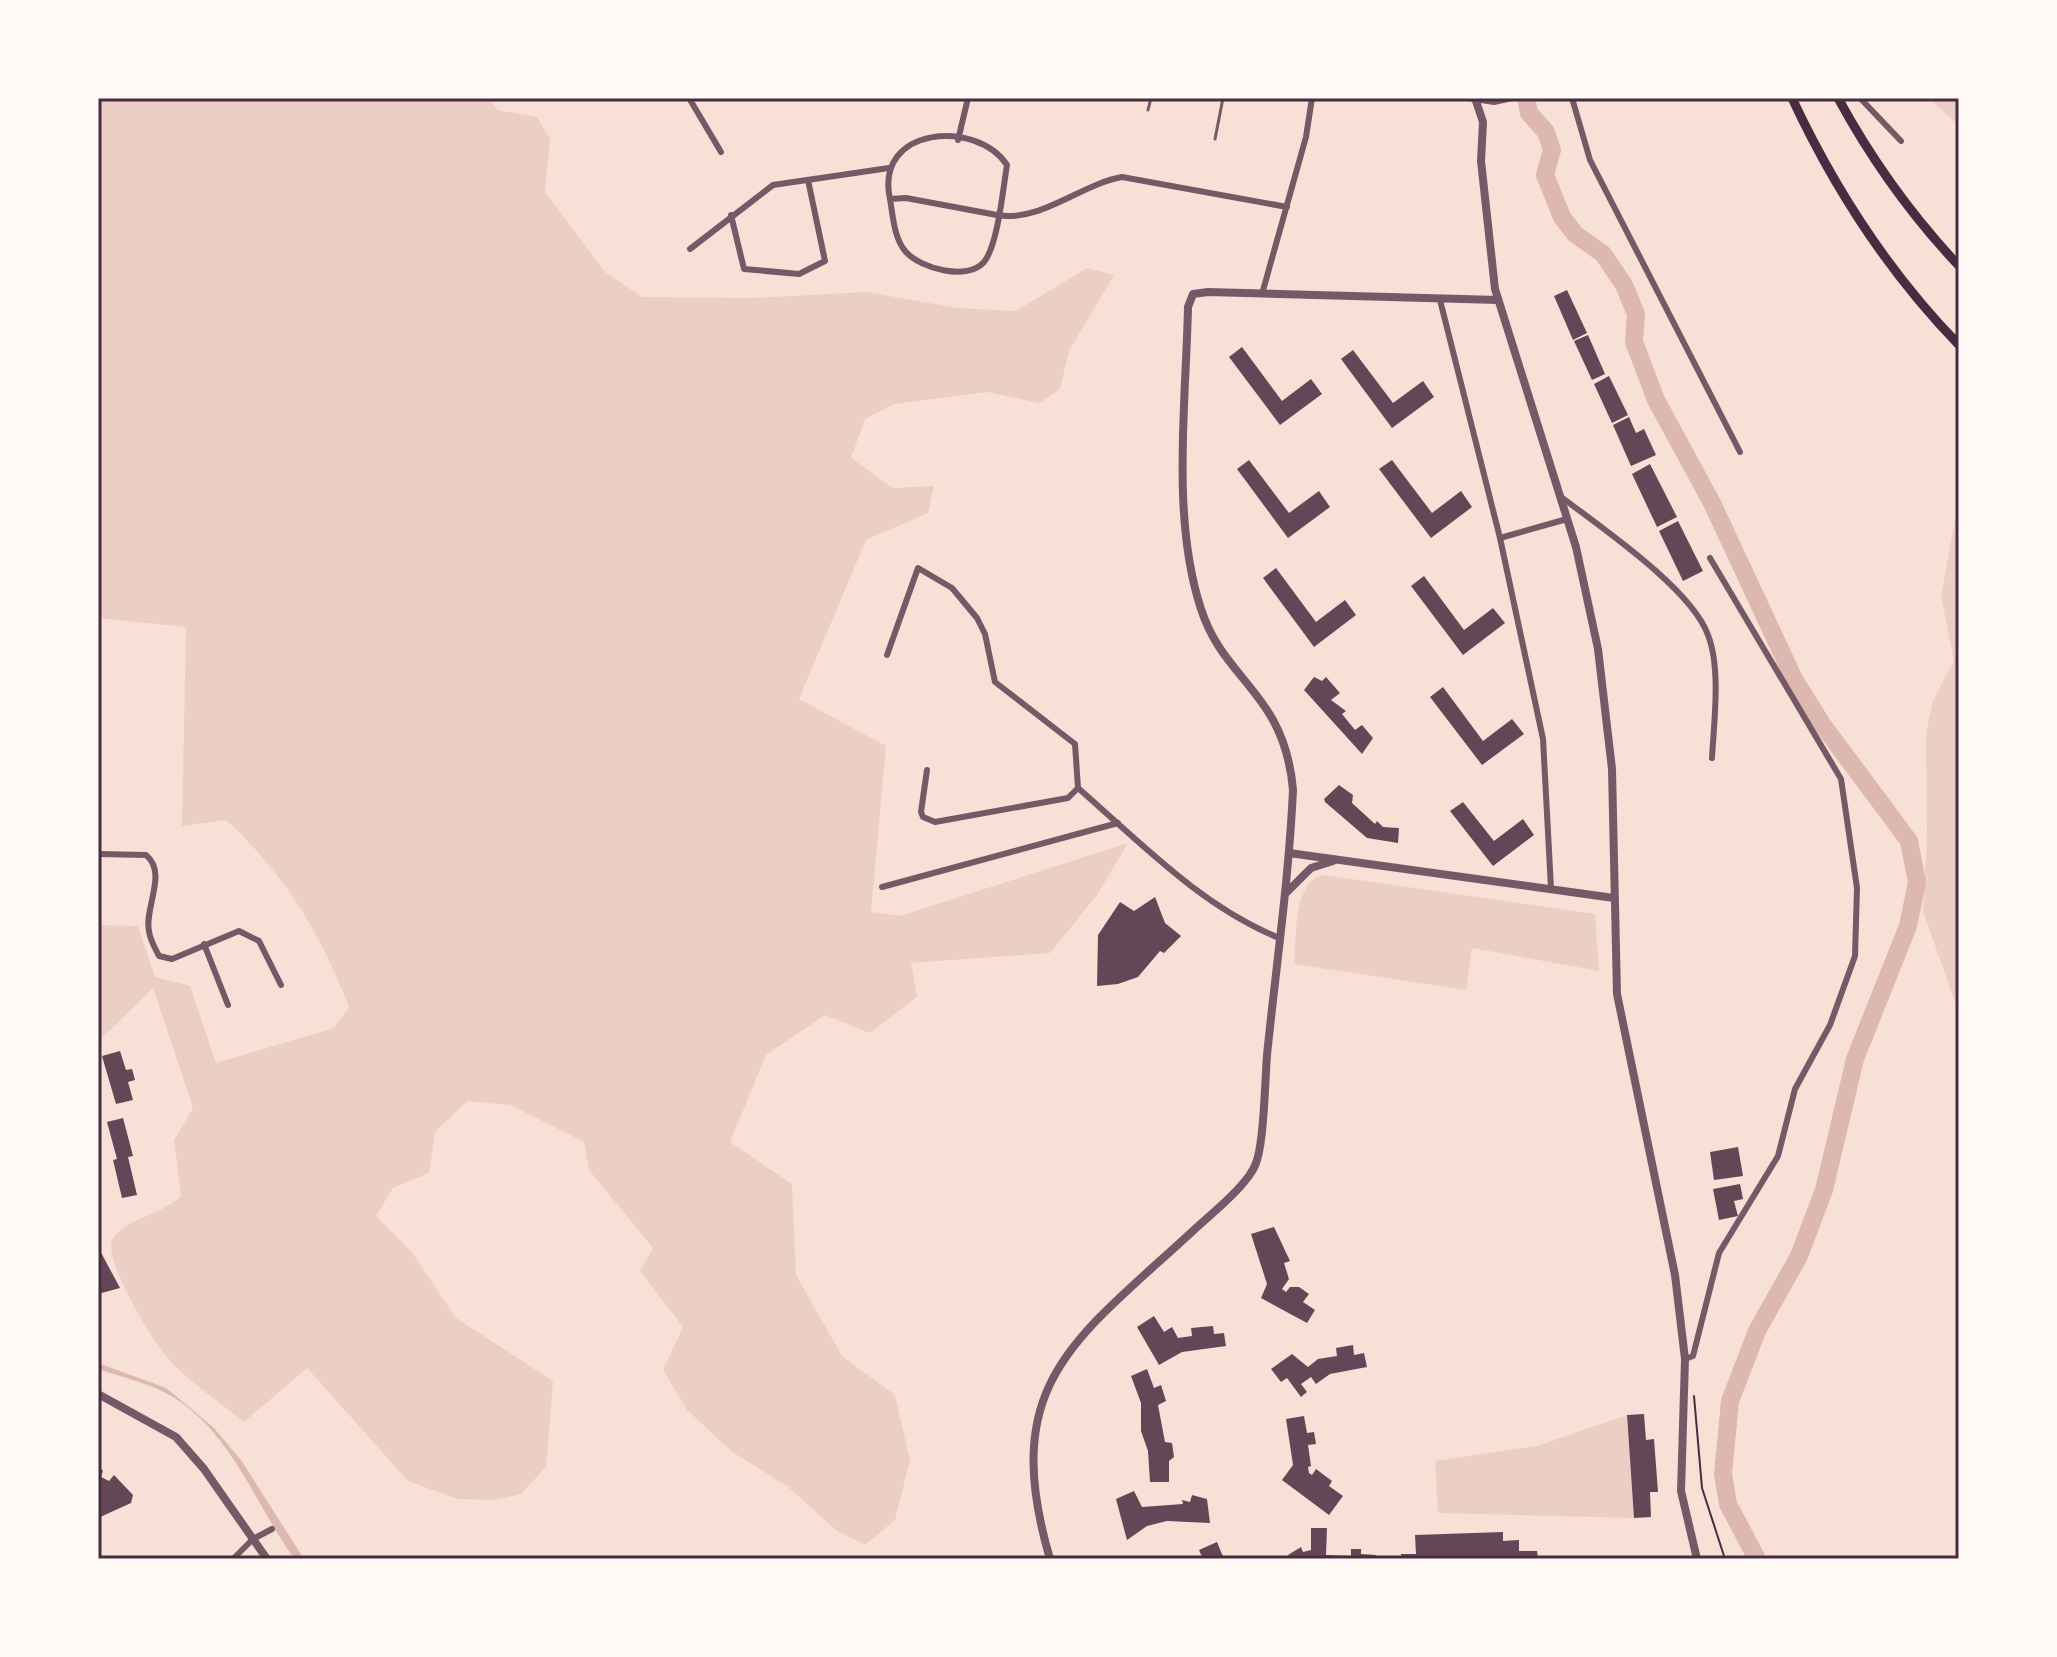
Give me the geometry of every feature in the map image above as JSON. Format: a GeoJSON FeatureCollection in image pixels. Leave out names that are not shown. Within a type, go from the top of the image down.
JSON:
{"type":"FeatureCollection","features":[{"type":"Feature","properties":{"kind":"main road"},"geometry":{"type":"LineString","coordinates":[[1792,98],[1817,151],[1901,281],[1959,345]]}},
{"type":"Feature","properties":{"kind":"main road"},"geometry":{"type":"LineString","coordinates":[[1838,98],[1937,242],[1959,266]]}},
{"type":"Feature","properties":{"kind":"street"},"geometry":{"type":"LineString","coordinates":[[689,98],[721,152]]}},
{"type":"Feature","properties":{"kind":"street"},"geometry":{"type":"LineString","coordinates":[[958,140],[968,98]]}},
{"type":"Feature","properties":{"kind":"street"},"geometry":{"type":"LineString","coordinates":[[1262,294],[1306,137],[1312,98]]}},
{"type":"Feature","properties":{"kind":"street"},"geometry":{"type":"LineString","coordinates":[[1473,99],[1494,102],[1512,98]]}},
{"type":"Feature","properties":{"kind":"street"},"geometry":{"type":"LineString","coordinates":[[1572,98],[1590,160],[1740,452]]}},
{"type":"Feature","properties":{"kind":"street"},"geometry":{"type":"LineString","coordinates":[[1860,98],[1901,141]]}},
{"type":"Feature","properties":{"kind":"street"},"geometry":{"type":"LineString","coordinates":[[1473,99],[1483,122],[1480,148],[1483,190],[1490,261],[1498,300],[1567,519],[1589,600],[1604,696],[1613,793],[1617,994],[1665,1221],[1685,1359],[1681,1491],[1696,1559]]}},
{"type":"Feature","properties":{"kind":"street"},"geometry":{"type":"LineString","coordinates":[[919,139],[958,140],[992,148],[1007,165],[986,260],[974,271],[960,272],[921,264],[905,251],[896,234],[889,168],[902,149],[919,139]]}},
{"type":"Feature","properties":{"kind":"street"},"geometry":{"type":"LineString","coordinates":[[690,249],[773,185],[889,168]]}},
{"type":"Feature","properties":{"kind":"street"},"geometry":{"type":"LineString","coordinates":[[890,199],[906,198],[1008,217],[1032,212],[1104,180],[1122,177],[1287,207]]}},
{"type":"Feature","properties":{"kind":"street"},"geometry":{"type":"LineString","coordinates":[[731,215],[744,269],[799,274],[825,261],[808,180]]}},
{"type":"Feature","properties":{"kind":"street"},"geometry":{"type":"LineString","coordinates":[[1050,1559],[1034,1497],[1032,1472],[1034,1425],[1050,1381],[1084,1334],[1208,1218],[1256,1163],[1293,790],[1283,743],[1273,719],[1211,636],[1190,568],[1184,509],[1188,307],[1193,294],[1498,300]]}},
{"type":"Feature","properties":{"kind":"street"},"geometry":{"type":"LineString","coordinates":[[1440,300],[1500,538],[1543,739],[1551,888]]}},
{"type":"Feature","properties":{"kind":"street"},"geometry":{"type":"LineString","coordinates":[[1560,496],[1641,559],[1687,602],[1708,635],[1715,686],[1712,758]]}},
{"type":"Feature","properties":{"kind":"street"},"geometry":{"type":"LineString","coordinates":[[1500,538],[1567,519]]}},
{"type":"Feature","properties":{"kind":"street"},"geometry":{"type":"LineString","coordinates":[[1685,1359],[1693,1356],[1698,1345],[1706,1295],[1719,1253],[1778,1156],[1795,1089],[1830,1025],[1855,956],[1857,915],[1857,888],[1841,779],[1710,558]]}},
{"type":"Feature","properties":{"kind":"street"},"geometry":{"type":"LineString","coordinates":[[887,655],[918,568],[952,588],[977,618],[985,634],[995,682],[1075,744],[1078,788],[1221,910],[1279,938]]}},
{"type":"Feature","properties":{"kind":"street"},"geometry":{"type":"LineString","coordinates":[[927,770],[921,812],[923,817],[935,822],[1068,798],[1078,788]]}},
{"type":"Feature","properties":{"kind":"street"},"geometry":{"type":"LineString","coordinates":[[882,887],[1118,823]]}},
{"type":"Feature","properties":{"kind":"street"},"geometry":{"type":"LineString","coordinates":[[1289,853],[1614,898]]}},
{"type":"Feature","properties":{"kind":"street"},"geometry":{"type":"LineString","coordinates":[[98,854],[146,855],[151,859],[155,873],[148,926],[159,956],[172,959],[232,931],[251,936],[263,947],[281,985]]}},
{"type":"Feature","properties":{"kind":"street"},"geometry":{"type":"LineString","coordinates":[[1285,893],[1311,868],[1338,860]]}},
{"type":"Feature","properties":{"kind":"street"},"geometry":{"type":"LineString","coordinates":[[204,944],[228,1005]]}},
{"type":"Feature","properties":{"kind":"street"},"geometry":{"type":"LineString","coordinates":[[98,1394],[176,1437],[204,1469],[267,1559]]}},
{"type":"Feature","properties":{"kind":"street"},"geometry":{"type":"LineString","coordinates":[[233,1559],[253,1539],[272,1529]]}},
{"type":"Feature","properties":{"kind":"lane"},"geometry":{"type":"LineString","coordinates":[[1148,110],[1151,98]]}},
{"type":"Feature","properties":{"kind":"lane"},"geometry":{"type":"LineString","coordinates":[[1215,139],[1223,98]]}},
{"type":"Feature","properties":{"kind":"path"},"geometry":{"type":"LineString","coordinates":[[1694,1391],[1702,1488],[1725,1559]]}},
{"type":"Feature","properties":{"kind":"shaded area"},"geometry":{"type":"Polygon","coordinates":[[[98,98],[488,98],[498,110],[537,117],[550,139],[545,192],[605,272],[642,297],[751,298],[867,292],[957,308],[1016,311],[1087,268],[1114,275],[1069,351],[1060,389],[1040,403],[987,392],[894,404],[865,419],[851,458],[893,488],[934,486],[928,513],[866,540],[799,699],[886,746],[871,912],[900,916],[1128,843],[1097,895],[1050,953],[911,963],[917,997],[870,1033],[825,1015],[766,1055],[730,1142],[792,1184],[796,1275],[842,1356],[895,1395],[910,1460],[895,1520],[865,1545],[837,1531],[787,1486],[731,1451],[687,1410],[663,1370],[683,1327],[640,1271],[653,1248],[589,1170],[584,1142],[510,1105],[467,1101],[435,1132],[429,1173],[393,1188],[376,1216],[411,1251],[456,1318],[553,1381],[546,1467],[521,1494],[494,1500],[458,1499],[408,1481],[307,1368],[244,1422],[172,1363],[131,1301],[114,1263],[113,1238],[127,1226],[181,1196],[174,1140],[193,1108],[153,988],[98,1042],[98,925],[138,926],[155,977],[190,986],[216,1063],[334,1028],[349,1007],[326,954],[299,906],[247,840],[226,820],[182,826],[186,627],[98,618],[98,98]]]}},
{"type":"Feature","properties":{"kind":"shaded area"},"geometry":{"type":"Polygon","coordinates":[[[1929,98],[1959,98],[1959,126],[1929,98]]]}},
{"type":"Feature","properties":{"kind":"shaded area"},"geometry":{"type":"Polygon","coordinates":[[[1959,499],[1959,1014],[1923,911],[1927,835],[1926,733],[1933,700],[1954,661],[1941,596],[1959,499]]]}},
{"type":"Feature","properties":{"kind":"shaded area"},"geometry":{"type":"Polygon","coordinates":[[[1324,875],[1595,914],[1599,971],[1472,948],[1466,990],[1294,964],[1301,899],[1314,879],[1324,875]]]}},
{"type":"Feature","properties":{"kind":"shaded area"},"geometry":{"type":"Polygon","coordinates":[[[98,1363],[166,1388],[213,1427],[241,1460],[304,1559],[295,1559],[291,1554],[240,1469],[211,1429],[173,1397],[156,1388],[98,1369],[98,1363]]]}},
{"type":"Feature","properties":{"kind":"shaded area"},"geometry":{"type":"Polygon","coordinates":[[[1627,1415],[1634,1518],[1438,1513],[1435,1461],[1537,1446],[1627,1415]]]}},
{"type":"Feature","properties":{"kind":"building"},"geometry":{"type":"Polygon","coordinates":[[[1567,290],[1587,333],[1573,340],[1554,296],[1567,290]]]}},
{"type":"Feature","properties":{"kind":"building"},"geometry":{"type":"Polygon","coordinates":[[[1588,335],[1605,374],[1592,380],[1574,341],[1588,335]]]}},
{"type":"Feature","properties":{"kind":"building"},"geometry":{"type":"Polygon","coordinates":[[[1242,347],[1282,401],[1311,379],[1322,394],[1280,425],[1229,357],[1242,347]]]}},
{"type":"Feature","properties":{"kind":"building"},"geometry":{"type":"Polygon","coordinates":[[[1353,350],[1393,403],[1423,381],[1434,397],[1392,428],[1341,359],[1353,350]]]}},
{"type":"Feature","properties":{"kind":"building"},"geometry":{"type":"Polygon","coordinates":[[[1609,376],[1628,415],[1612,423],[1594,384],[1609,376]]]}},
{"type":"Feature","properties":{"kind":"building"},"geometry":{"type":"Polygon","coordinates":[[[1629,417],[1636,433],[1644,429],[1656,455],[1631,466],[1613,425],[1629,417]]]}},
{"type":"Feature","properties":{"kind":"building"},"geometry":{"type":"Polygon","coordinates":[[[1249,460],[1289,513],[1319,491],[1330,507],[1288,538],[1237,469],[1249,460]]]}},
{"type":"Feature","properties":{"kind":"building"},"geometry":{"type":"Polygon","coordinates":[[[1392,460],[1432,513],[1461,491],[1472,507],[1431,538],[1379,469],[1392,460]]]}},
{"type":"Feature","properties":{"kind":"building"},"geometry":{"type":"Polygon","coordinates":[[[1650,464],[1677,517],[1657,527],[1632,474],[1650,464]]]}},
{"type":"Feature","properties":{"kind":"building"},"geometry":{"type":"Polygon","coordinates":[[[1678,521],[1703,571],[1683,581],[1659,531],[1678,521]]]}},
{"type":"Feature","properties":{"kind":"building"},"geometry":{"type":"Polygon","coordinates":[[[1276,568],[1316,622],[1345,600],[1356,615],[1314,647],[1263,578],[1276,568]]]}},
{"type":"Feature","properties":{"kind":"building"},"geometry":{"type":"Polygon","coordinates":[[[1424,576],[1464,630],[1493,608],[1505,623],[1463,655],[1411,586],[1424,576]]]}},
{"type":"Feature","properties":{"kind":"building"},"geometry":{"type":"Polygon","coordinates":[[[1314,677],[1322,681],[1326,677],[1340,693],[1331,700],[1346,711],[1342,714],[1355,730],[1362,725],[1373,738],[1362,754],[1304,690],[1314,677]]]}},
{"type":"Feature","properties":{"kind":"building"},"geometry":{"type":"Polygon","coordinates":[[[1443,687],[1483,741],[1512,719],[1524,734],[1482,765],[1430,697],[1443,687]]]}},
{"type":"Feature","properties":{"kind":"building"},"geometry":{"type":"Polygon","coordinates":[[[1339,785],[1353,795],[1352,803],[1375,824],[1377,821],[1383,827],[1399,828],[1398,843],[1367,838],[1325,802],[1324,799],[1339,785]]]}},
{"type":"Feature","properties":{"kind":"building"},"geometry":{"type":"Polygon","coordinates":[[[1463,802],[1494,841],[1523,819],[1534,835],[1493,866],[1450,811],[1463,802]]]}},
{"type":"Feature","properties":{"kind":"building"},"geometry":{"type":"Polygon","coordinates":[[[1155,897],[1165,923],[1181,936],[1164,953],[1160,951],[1138,977],[1118,984],[1097,986],[1098,935],[1120,902],[1134,911],[1155,897]]]}},
{"type":"Feature","properties":{"kind":"building"},"geometry":{"type":"Polygon","coordinates":[[[120,1051],[126,1070],[132,1069],[135,1080],[128,1082],[133,1100],[116,1104],[102,1056],[120,1051]]]}},
{"type":"Feature","properties":{"kind":"building"},"geometry":{"type":"Polygon","coordinates":[[[123,1118],[133,1156],[128,1157],[137,1195],[122,1198],[113,1160],[117,1159],[107,1122],[123,1118]]]}},
{"type":"Feature","properties":{"kind":"building"},"geometry":{"type":"Polygon","coordinates":[[[1738,1147],[1743,1176],[1714,1180],[1710,1152],[1738,1147]]]}},
{"type":"Feature","properties":{"kind":"building"},"geometry":{"type":"Polygon","coordinates":[[[1740,1184],[1743,1199],[1734,1201],[1738,1216],[1719,1220],[1713,1189],[1740,1184]]]}},
{"type":"Feature","properties":{"kind":"building"},"geometry":{"type":"Polygon","coordinates":[[[1274,1227],[1290,1261],[1284,1263],[1289,1279],[1282,1289],[1286,1292],[1290,1287],[1299,1287],[1309,1294],[1303,1302],[1315,1310],[1307,1323],[1261,1298],[1267,1284],[1251,1234],[1274,1227]]]}},
{"type":"Feature","properties":{"kind":"building"},"geometry":{"type":"Polygon","coordinates":[[[98,1247],[120,1288],[98,1294],[98,1247]]]}},
{"type":"Feature","properties":{"kind":"building"},"geometry":{"type":"Polygon","coordinates":[[[1154,1316],[1164,1332],[1172,1327],[1178,1338],[1192,1336],[1191,1328],[1213,1326],[1214,1334],[1224,1333],[1226,1346],[1182,1352],[1159,1365],[1137,1327],[1154,1316]]]}},
{"type":"Feature","properties":{"kind":"building"},"geometry":{"type":"Polygon","coordinates":[[[1353,1345],[1354,1355],[1364,1353],[1367,1367],[1330,1374],[1316,1384],[1311,1377],[1301,1384],[1307,1392],[1301,1397],[1287,1378],[1281,1382],[1271,1369],[1292,1354],[1308,1367],[1318,1359],[1337,1356],[1336,1348],[1353,1345]]]}},
{"type":"Feature","properties":{"kind":"building"},"geometry":{"type":"Polygon","coordinates":[[[1147,1369],[1154,1388],[1161,1385],[1166,1401],[1158,1405],[1165,1442],[1172,1443],[1174,1457],[1169,1461],[1169,1482],[1150,1482],[1148,1451],[1141,1431],[1141,1403],[1131,1376],[1147,1369]]]}},
{"type":"Feature","properties":{"kind":"building"},"geometry":{"type":"Polygon","coordinates":[[[1644,1414],[1646,1440],[1654,1439],[1658,1492],[1650,1492],[1651,1517],[1634,1518],[1627,1415],[1644,1414]]]}},
{"type":"Feature","properties":{"kind":"building"},"geometry":{"type":"Polygon","coordinates":[[[1304,1416],[1307,1433],[1314,1432],[1316,1444],[1308,1445],[1309,1473],[1312,1475],[1316,1469],[1332,1481],[1329,1486],[1343,1496],[1329,1515],[1282,1480],[1293,1465],[1286,1419],[1304,1416]]]}},
{"type":"Feature","properties":{"kind":"building"},"geometry":{"type":"Polygon","coordinates":[[[98,1469],[103,1470],[101,1477],[109,1481],[114,1475],[133,1495],[131,1503],[98,1518],[98,1469]]]}},
{"type":"Feature","properties":{"kind":"building"},"geometry":{"type":"Polygon","coordinates":[[[1134,1491],[1142,1507],[1183,1504],[1182,1500],[1190,1502],[1192,1495],[1207,1499],[1210,1523],[1167,1521],[1147,1526],[1127,1540],[1116,1499],[1134,1491]]]}},
{"type":"Feature","properties":{"kind":"building"},"geometry":{"type":"Polygon","coordinates":[[[1311,1528],[1327,1528],[1326,1555],[1351,1556],[1351,1549],[1361,1549],[1361,1554],[1376,1555],[1376,1559],[1290,1559],[1288,1555],[1301,1547],[1303,1552],[1311,1550],[1311,1528]]]}},
{"type":"Feature","properties":{"kind":"building"},"geometry":{"type":"Polygon","coordinates":[[[1503,1532],[1503,1541],[1519,1540],[1519,1551],[1537,1551],[1538,1559],[1401,1559],[1401,1554],[1416,1554],[1415,1535],[1503,1532]]]}},
{"type":"Feature","properties":{"kind":"building"},"geometry":{"type":"Polygon","coordinates":[[[1217,1542],[1224,1559],[1203,1559],[1199,1550],[1217,1542]]]}},
{"type":"Feature","properties":{"kind":"waterway"},"geometry":{"type":"LineString","coordinates":[[1526,98],[1529,113],[1546,132],[1552,150],[1545,175],[1562,217],[1575,234],[1603,254],[1624,285],[1636,314],[1634,342],[1656,400],[1712,503],[1794,679],[1822,724],[1909,841],[1917,882],[1908,926],[1855,1059],[1824,1190],[1799,1256],[1757,1331],[1730,1401],[1723,1474],[1728,1504],[1757,1559]]}}]}
